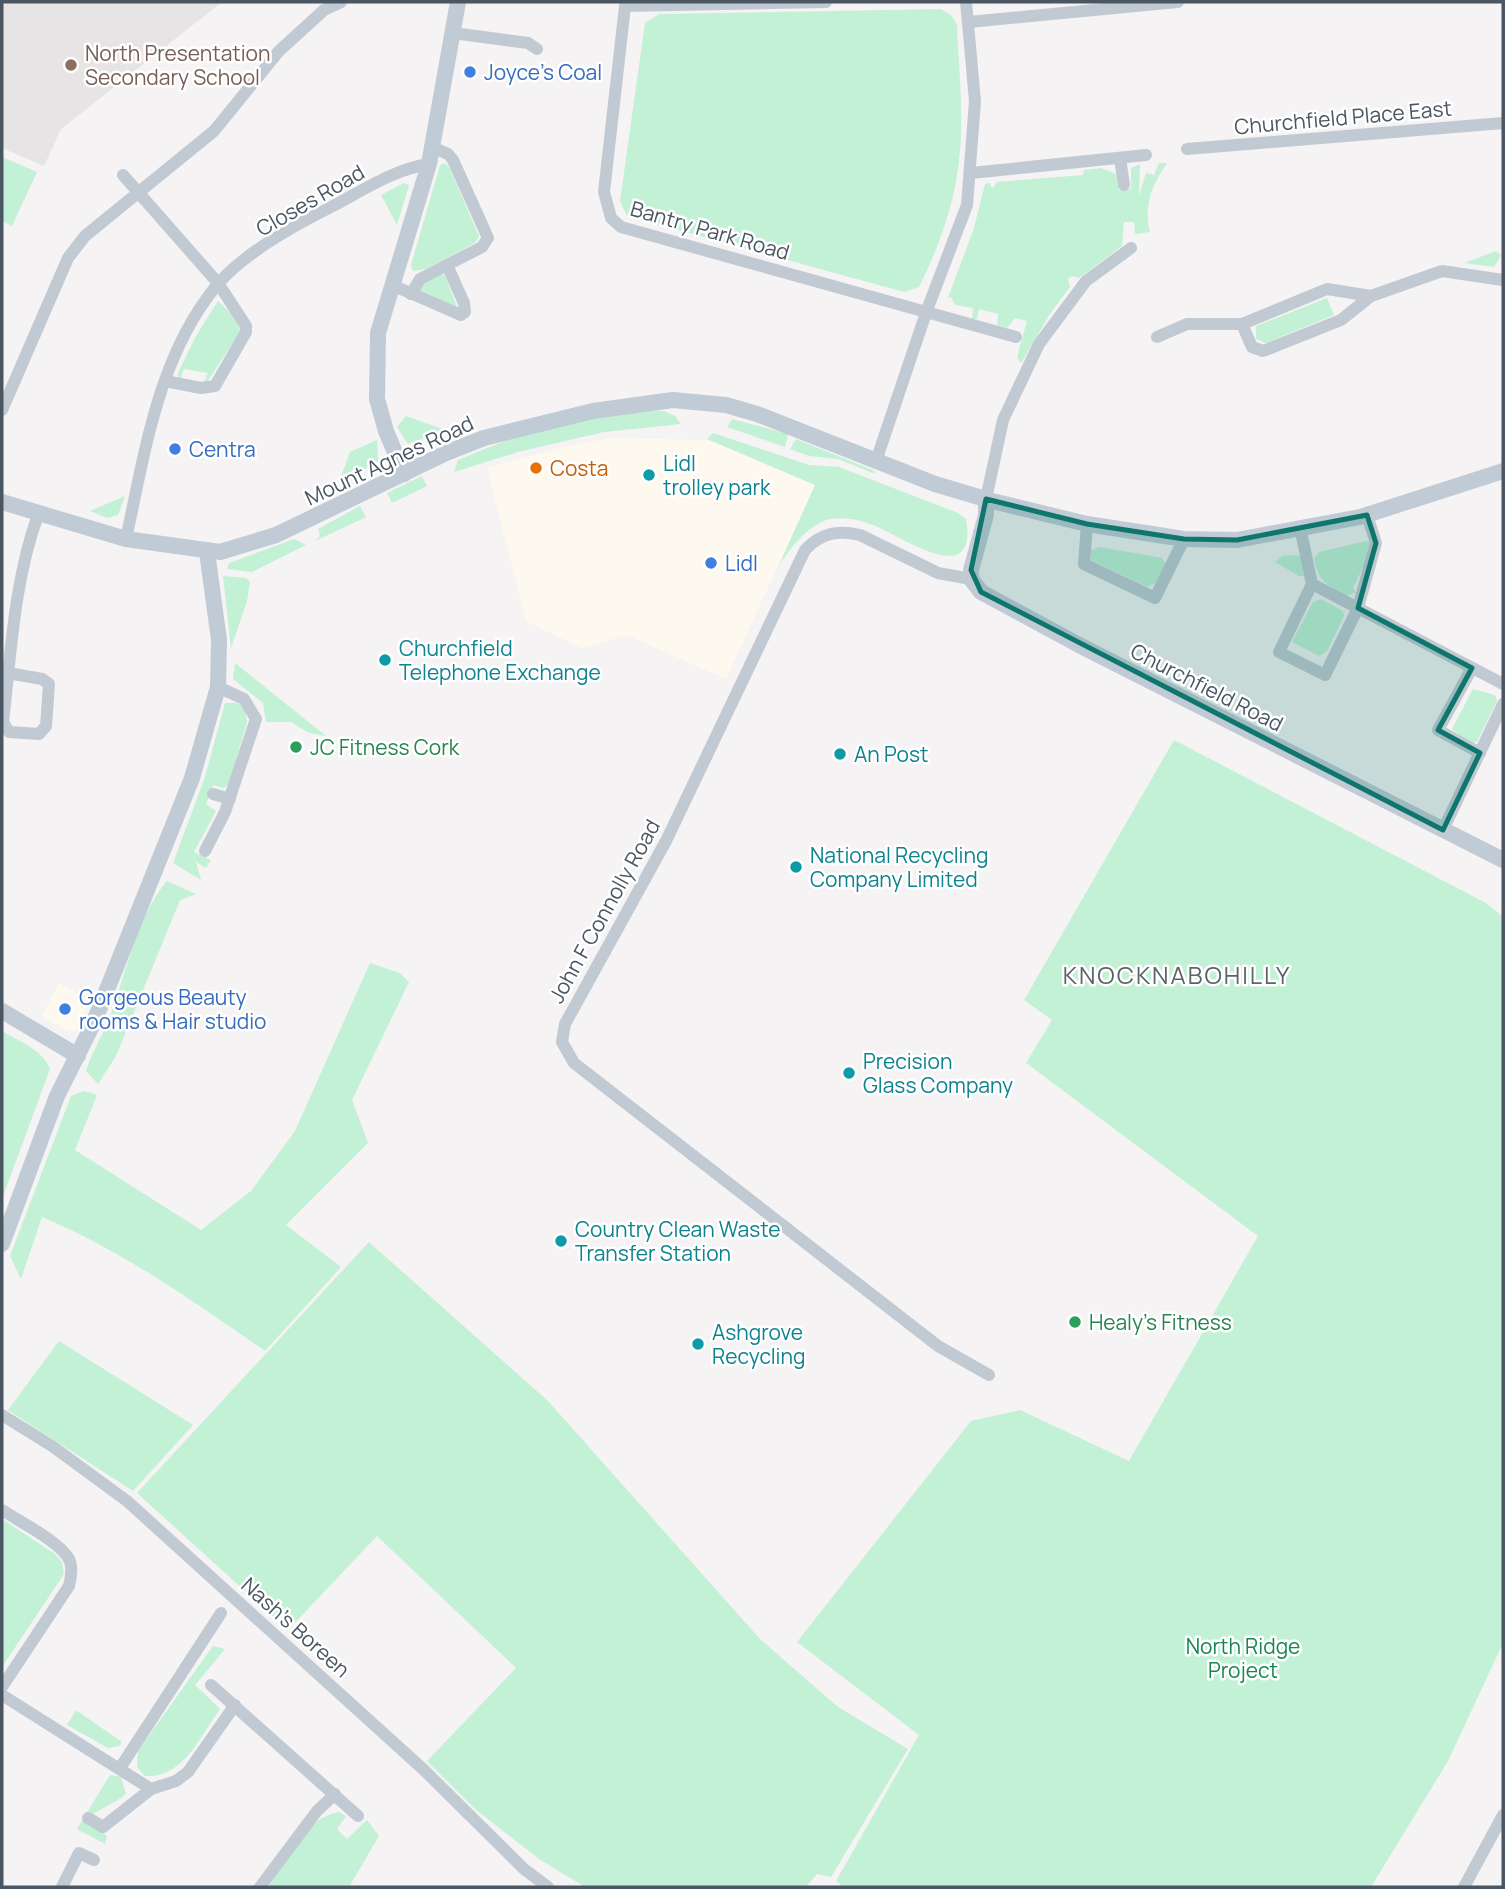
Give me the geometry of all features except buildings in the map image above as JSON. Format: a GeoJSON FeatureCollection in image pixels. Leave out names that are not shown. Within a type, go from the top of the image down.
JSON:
{"type":"FeatureCollection","features":[{"type":"Feature","properties":{"kind":"street"},"geometry":{"type":"LineString","coordinates":[[2,410],[68,258],[85,236],[214,131],[279,51],[321,6],[341,2]]}},
{"type":"Feature","properties":{"kind":"street"},"geometry":{"type":"LineString","coordinates":[[404,474],[386,431],[375,385],[378,333],[429,164],[458,2]]}},
{"type":"Feature","properties":{"kind":"street","name":"Bantry Park Road"},"geometry":{"type":"LineString","coordinates":[[826,2],[625,4],[604,192],[615,223],[621,227],[927,310]]}},
{"type":"Feature","properties":{"kind":"street"},"geometry":{"type":"LineString","coordinates":[[876,461],[927,310],[967,205],[975,101],[966,2]]}},
{"type":"Feature","properties":{"kind":"street"},"geometry":{"type":"LineString","coordinates":[[969,22],[1178,2]]}},
{"type":"Feature","properties":{"kind":"street"},"geometry":{"type":"LineString","coordinates":[[453,33],[528,43],[537,49]]}},
{"type":"Feature","properties":{"kind":"street","name":"Churchfield Place East"},"geometry":{"type":"LineString","coordinates":[[1187,149],[1503,123]]}},
{"type":"Feature","properties":{"kind":"street"},"geometry":{"type":"LineString","coordinates":[[411,294],[420,279],[482,247],[488,234],[453,160],[448,154],[432,147]]}},
{"type":"Feature","properties":{"kind":"street"},"geometry":{"type":"LineString","coordinates":[[971,173],[1146,155]]}},
{"type":"Feature","properties":{"kind":"street"},"geometry":{"type":"LineString","coordinates":[[1120,158],[1124,185]]}},
{"type":"Feature","properties":{"kind":"street","name":"Closes Road"},"geometry":{"type":"LineString","coordinates":[[125,539],[152,420],[165,381],[184,335],[218,283],[266,245],[314,216],[410,167],[429,164]]}},
{"type":"Feature","properties":{"kind":"street"},"geometry":{"type":"LineString","coordinates":[[124,175],[136,192],[218,283],[246,326],[241,342],[215,386],[201,388],[165,381]]}},
{"type":"Feature","properties":{"kind":"street"},"geometry":{"type":"LineString","coordinates":[[971,579],[1003,420],[1039,344],[1086,281],[1131,248]]}},
{"type":"Feature","properties":{"kind":"street"},"geometry":{"type":"LineString","coordinates":[[392,285],[461,315],[465,313],[464,303],[447,265]]}},
{"type":"Feature","properties":{"kind":"street"},"geometry":{"type":"LineString","coordinates":[[1242,324],[1252,347],[1263,351],[1341,320],[1371,296],[1442,271],[1503,280]]}},
{"type":"Feature","properties":{"kind":"street"},"geometry":{"type":"LineString","coordinates":[[1157,337],[1187,324],[1242,324],[1327,289],[1371,296]]}},
{"type":"Feature","properties":{"kind":"street"},"geometry":{"type":"LineString","coordinates":[[927,310],[1016,337]]}},
{"type":"Feature","properties":{"kind":"street","name":"Mount Agnes Road"},"geometry":{"type":"LineString","coordinates":[[2,502],[125,539],[207,552],[233,549],[276,535],[446,453],[518,428],[593,411],[673,400],[726,405],[757,414],[876,461],[989,500],[1087,524],[1184,539],[1237,540],[1367,515],[1503,471]]}},
{"type":"Feature","properties":{"kind":"street"},"geometry":{"type":"LineString","coordinates":[[8,673],[41,679],[49,684],[46,726],[39,734],[9,732],[4,726],[8,673],[21,572],[38,515]]}},
{"type":"Feature","properties":{"kind":"street"},"geometry":{"type":"LineString","coordinates":[[1300,527],[1312,584],[1279,652],[1325,675],[1358,608],[1376,543],[1367,515]]}},
{"type":"Feature","properties":{"kind":"street"},"geometry":{"type":"LineString","coordinates":[[1087,524],[1084,564],[1155,598],[1184,539]]}},
{"type":"Feature","properties":{"kind":"street","name":"John F Connolly Road"},"geometry":{"type":"LineString","coordinates":[[971,579],[938,573],[860,535],[847,532],[825,535],[805,551],[666,841],[565,1024],[562,1042],[574,1063],[720,1177],[938,1346],[989,1375]]}},
{"type":"Feature","properties":{"kind":"street"},"geometry":{"type":"LineString","coordinates":[[2,1244],[57,1096],[78,1056],[192,778],[218,687],[219,640],[207,552]]}},
{"type":"Feature","properties":{"kind":"street","name":"Churchfield Road"},"geometry":{"type":"LineString","coordinates":[[971,579],[981,592],[1079,645],[1503,860]]}},
{"type":"Feature","properties":{"kind":"street"},"geometry":{"type":"LineString","coordinates":[[1312,584],[1503,684]]}},
{"type":"Feature","properties":{"kind":"street"},"geometry":{"type":"LineString","coordinates":[[1472,668],[1438,730],[1480,753]]}},
{"type":"Feature","properties":{"kind":"street"},"geometry":{"type":"LineString","coordinates":[[205,851],[230,799],[256,719],[244,699],[218,687]]}},
{"type":"Feature","properties":{"kind":"street"},"geometry":{"type":"LineString","coordinates":[[1443,830],[1503,704]]}},
{"type":"Feature","properties":{"kind":"street"},"geometry":{"type":"LineString","coordinates":[[213,794],[230,799]]}},
{"type":"Feature","properties":{"kind":"street"},"geometry":{"type":"LineString","coordinates":[[2,1011],[78,1056]]}},
{"type":"Feature","properties":{"kind":"street","name":"Nash's Boreen"},"geometry":{"type":"LineString","coordinates":[[2,1415],[52,1446],[127,1501],[424,1770],[524,1869],[548,1887]]}},
{"type":"Feature","properties":{"kind":"street"},"geometry":{"type":"LineString","coordinates":[[2,1510],[57,1546],[69,1560],[72,1569],[69,1586],[2,1687]]}},
{"type":"Feature","properties":{"kind":"street"},"geometry":{"type":"LineString","coordinates":[[120,1768],[222,1613]]}},
{"type":"Feature","properties":{"kind":"street"},"geometry":{"type":"LineString","coordinates":[[211,1685],[358,1816]]}},
{"type":"Feature","properties":{"kind":"street"},"geometry":{"type":"LineString","coordinates":[[2,1695],[151,1789]]}},
{"type":"Feature","properties":{"kind":"street"},"geometry":{"type":"LineString","coordinates":[[89,1818],[103,1827],[151,1789],[176,1781],[188,1772],[235,1705]]}},
{"type":"Feature","properties":{"kind":"street"},"geometry":{"type":"LineString","coordinates":[[260,1887],[317,1811],[335,1794]]}},
{"type":"Feature","properties":{"kind":"street"},"geometry":{"type":"LineString","coordinates":[[1465,1887],[1503,1815]]}},
{"type":"Feature","properties":{"kind":"street"},"geometry":{"type":"LineString","coordinates":[[62,1887],[79,1853],[94,1860]]}},
{"type":"Feature","properties":{"kind":"highlighted area"},"geometry":{"type":"Polygon","coordinates":[[[986,499],[1087,524],[1184,539],[1237,540],[1367,515],[1376,543],[1358,608],[1472,668],[1438,730],[1480,753],[1443,830],[981,592],[971,570],[986,499]]]}},
{"type":"Feature","properties":{"kind":"shaded area","name":"North Presentation Secondary School"},"geometry":{"type":"Polygon","coordinates":[[[2,2],[222,2],[61,129],[44,166],[2,148],[2,2]]]}},
{"type":"Feature","properties":{"kind":"shaded area"},"geometry":{"type":"Polygon","coordinates":[[[611,438],[708,440],[815,485],[726,679],[627,635],[582,648],[526,621],[487,468],[559,448],[611,438]]]}},
{"type":"Feature","properties":{"kind":"shaded area"},"geometry":{"type":"Polygon","coordinates":[[[59,983],[89,1000],[76,1031],[66,1030],[42,1016],[59,983]]]}},
{"type":"Feature","properties":{"kind":"green space"},"geometry":{"type":"Polygon","coordinates":[[[941,9],[952,16],[957,25],[961,142],[950,208],[919,287],[904,292],[627,216],[620,201],[645,23],[659,14],[941,9]]]}},
{"type":"Feature","properties":{"kind":"green space"},"geometry":{"type":"Polygon","coordinates":[[[2,157],[37,172],[12,226],[2,221],[2,157]]]}},
{"type":"Feature","properties":{"kind":"green space"},"geometry":{"type":"Polygon","coordinates":[[[445,163],[479,236],[475,243],[426,269],[413,271],[411,265],[440,165],[445,163]]]}},
{"type":"Feature","properties":{"kind":"green space"},"geometry":{"type":"Polygon","coordinates":[[[1159,163],[1167,163],[1150,196],[1150,232],[1135,234],[1134,222],[1124,222],[1122,246],[1079,278],[1068,278],[1070,287],[1050,314],[1021,363],[1017,357],[1027,321],[1015,318],[1007,328],[997,325],[998,314],[979,309],[977,319],[972,319],[973,308],[955,305],[951,297],[948,298],[974,228],[985,184],[990,183],[992,189],[997,182],[1083,175],[1084,170],[1101,168],[1116,174],[1119,190],[1131,189],[1131,168],[1140,164],[1139,196],[1146,173],[1154,175],[1159,163]]]}},
{"type":"Feature","properties":{"kind":"green space"},"geometry":{"type":"Polygon","coordinates":[[[404,183],[409,185],[397,225],[381,195],[404,183]]]}},
{"type":"Feature","properties":{"kind":"green space"},"geometry":{"type":"Polygon","coordinates":[[[1496,251],[1501,255],[1494,267],[1464,263],[1496,251]]]}},
{"type":"Feature","properties":{"kind":"green space"},"geometry":{"type":"Polygon","coordinates":[[[439,274],[445,275],[457,307],[419,290],[422,284],[439,274]]]}},
{"type":"Feature","properties":{"kind":"green space"},"geometry":{"type":"Polygon","coordinates":[[[1327,298],[1334,315],[1266,343],[1256,339],[1256,326],[1327,298]]]}},
{"type":"Feature","properties":{"kind":"green space"},"geometry":{"type":"Polygon","coordinates":[[[218,301],[239,321],[240,332],[207,382],[204,382],[208,373],[184,369],[180,380],[177,375],[196,336],[218,301]]]}},
{"type":"Feature","properties":{"kind":"green space"},"geometry":{"type":"Polygon","coordinates":[[[664,411],[675,416],[681,424],[604,432],[518,452],[454,472],[458,460],[559,424],[611,414],[664,411]]]}},
{"type":"Feature","properties":{"kind":"green space"},"geometry":{"type":"Polygon","coordinates":[[[406,416],[446,430],[408,444],[397,427],[406,416]]]}},
{"type":"Feature","properties":{"kind":"green space"},"geometry":{"type":"Polygon","coordinates":[[[732,419],[788,434],[785,447],[727,427],[732,419]]]}},
{"type":"Feature","properties":{"kind":"green space"},"geometry":{"type":"Polygon","coordinates":[[[713,433],[809,465],[839,467],[958,513],[966,519],[967,541],[960,552],[949,556],[917,547],[868,523],[830,519],[807,531],[779,565],[815,485],[707,439],[713,433]]]}},
{"type":"Feature","properties":{"kind":"green space"},"geometry":{"type":"Polygon","coordinates":[[[796,439],[875,471],[875,474],[838,459],[809,456],[790,449],[796,439]]]}},
{"type":"Feature","properties":{"kind":"green space"},"geometry":{"type":"Polygon","coordinates":[[[377,440],[378,462],[339,482],[350,452],[377,440]]]}},
{"type":"Feature","properties":{"kind":"green space"},"geometry":{"type":"Polygon","coordinates":[[[422,476],[427,486],[392,503],[387,493],[422,476]]]}},
{"type":"Feature","properties":{"kind":"green space"},"geometry":{"type":"Polygon","coordinates":[[[125,496],[118,515],[107,518],[90,511],[125,496]]]}},
{"type":"Feature","properties":{"kind":"green space"},"geometry":{"type":"Polygon","coordinates":[[[360,506],[366,517],[315,541],[320,536],[318,529],[360,506]]]}},
{"type":"Feature","properties":{"kind":"green space"},"geometry":{"type":"Polygon","coordinates":[[[294,539],[306,545],[252,572],[227,569],[229,563],[294,539]]]}},
{"type":"Feature","properties":{"kind":"green space"},"geometry":{"type":"Polygon","coordinates":[[[1366,541],[1371,543],[1368,557],[1353,588],[1356,593],[1344,596],[1324,581],[1314,559],[1319,552],[1366,541]]]}},
{"type":"Feature","properties":{"kind":"green space"},"geometry":{"type":"Polygon","coordinates":[[[1100,547],[1162,558],[1166,564],[1157,582],[1147,587],[1091,560],[1091,550],[1100,547]]]}},
{"type":"Feature","properties":{"kind":"green space"},"geometry":{"type":"Polygon","coordinates":[[[1283,556],[1301,556],[1304,576],[1299,576],[1275,562],[1283,556]]]}},
{"type":"Feature","properties":{"kind":"green space"},"geometry":{"type":"Polygon","coordinates":[[[223,576],[246,578],[250,582],[247,601],[231,648],[223,576]]]}},
{"type":"Feature","properties":{"kind":"green space"},"geometry":{"type":"Polygon","coordinates":[[[1321,599],[1343,611],[1344,616],[1327,651],[1319,656],[1292,642],[1313,602],[1321,599]]]}},
{"type":"Feature","properties":{"kind":"green space"},"geometry":{"type":"Polygon","coordinates":[[[235,663],[326,736],[309,733],[291,722],[266,722],[263,703],[233,679],[235,663]]]}},
{"type":"Feature","properties":{"kind":"green space"},"geometry":{"type":"Polygon","coordinates":[[[1473,689],[1495,695],[1497,701],[1477,742],[1470,743],[1452,729],[1473,689]]]}},
{"type":"Feature","properties":{"kind":"green space"},"geometry":{"type":"Polygon","coordinates":[[[225,703],[237,703],[245,709],[247,722],[229,784],[223,788],[213,785],[206,804],[216,811],[194,852],[211,860],[206,868],[196,862],[201,880],[173,863],[205,777],[225,703]]]}},
{"type":"Feature","properties":{"kind":"green space","name":"North Ridge Project"},"geometry":{"type":"Polygon","coordinates":[[[1174,740],[1486,903],[1503,917],[1503,1643],[1448,1761],[1371,1887],[843,1887],[836,1881],[919,1735],[797,1642],[971,1421],[1020,1410],[1129,1461],[1258,1236],[1026,1063],[1052,1020],[1024,1000],[1174,740]]]}},
{"type":"Feature","properties":{"kind":"green space"},"geometry":{"type":"Polygon","coordinates":[[[167,881],[196,894],[180,900],[116,1056],[98,1084],[86,1071],[88,1065],[108,1022],[139,930],[156,896],[167,881]]]}},
{"type":"Feature","properties":{"kind":"green space"},"geometry":{"type":"Polygon","coordinates":[[[370,963],[400,973],[409,982],[352,1100],[368,1143],[286,1225],[341,1267],[265,1351],[129,1261],[42,1217],[21,1279],[10,1256],[71,1096],[84,1091],[97,1095],[75,1150],[201,1230],[251,1191],[295,1131],[370,963]]]}},
{"type":"Feature","properties":{"kind":"green space"},"geometry":{"type":"Polygon","coordinates":[[[2,1031],[36,1051],[50,1069],[2,1199],[2,1031]]]}},
{"type":"Feature","properties":{"kind":"green space"},"geometry":{"type":"Polygon","coordinates":[[[369,1242],[548,1401],[760,1639],[838,1707],[908,1749],[831,1877],[817,1874],[806,1887],[585,1887],[539,1859],[475,1809],[427,1761],[516,1668],[377,1536],[288,1630],[137,1493],[369,1242]]]}},
{"type":"Feature","properties":{"kind":"green space"},"geometry":{"type":"Polygon","coordinates":[[[59,1341],[193,1425],[133,1491],[8,1410],[59,1341]]]}},
{"type":"Feature","properties":{"kind":"green space"},"geometry":{"type":"Polygon","coordinates":[[[2,1519],[55,1554],[62,1562],[64,1574],[2,1667],[2,1519]]]}},
{"type":"Feature","properties":{"kind":"green space"},"geometry":{"type":"Polygon","coordinates":[[[213,1646],[225,1649],[195,1685],[220,1709],[180,1763],[158,1775],[145,1776],[137,1767],[138,1751],[213,1646]]]}},
{"type":"Feature","properties":{"kind":"green space"},"geometry":{"type":"Polygon","coordinates":[[[76,1710],[122,1742],[119,1746],[108,1748],[67,1725],[76,1710]]]}},
{"type":"Feature","properties":{"kind":"green space"},"geometry":{"type":"Polygon","coordinates":[[[110,1775],[121,1777],[126,1794],[87,1821],[107,1836],[105,1844],[77,1829],[110,1775]]]}},
{"type":"Feature","properties":{"kind":"green space"},"geometry":{"type":"Polygon","coordinates":[[[339,1812],[346,1816],[337,1829],[347,1839],[367,1820],[379,1836],[349,1887],[269,1887],[306,1831],[326,1816],[339,1812]]]}},
{"type":"Feature","properties":{"kind":"place","name":"North Presentation Secondary School"},"geometry":{"type":"Point","coordinates":[71,65]}},
{"type":"Feature","properties":{"kind":"place","name":"Joyce's Coal"},"geometry":{"type":"Point","coordinates":[470,72]}},
{"type":"Feature","properties":{"kind":"place","name":"Centra"},"geometry":{"type":"Point","coordinates":[175,449]}},
{"type":"Feature","properties":{"kind":"place","name":"Costa"},"geometry":{"type":"Point","coordinates":[536,468]}},
{"type":"Feature","properties":{"kind":"place","name":"Lidl trolley park"},"geometry":{"type":"Point","coordinates":[649,475]}},
{"type":"Feature","properties":{"kind":"place","name":"Lidl"},"geometry":{"type":"Point","coordinates":[711,563]}},
{"type":"Feature","properties":{"kind":"place","name":"Churchfield Telephone Exchange"},"geometry":{"type":"Point","coordinates":[385,660]}},
{"type":"Feature","properties":{"kind":"place","name":"JC Fitness Cork"},"geometry":{"type":"Point","coordinates":[296,747]}},
{"type":"Feature","properties":{"kind":"place","name":"An Post"},"geometry":{"type":"Point","coordinates":[840,754]}},
{"type":"Feature","properties":{"kind":"place","name":"National Recycling Company Limited"},"geometry":{"type":"Point","coordinates":[796,867]}},
{"type":"Feature","properties":{"kind":"place","name":"Gorgeous Beauty rooms & Hair studio"},"geometry":{"type":"Point","coordinates":[65,1009]}},
{"type":"Feature","properties":{"kind":"place","name":"Precision Glass Company"},"geometry":{"type":"Point","coordinates":[849,1073]}},
{"type":"Feature","properties":{"kind":"place","name":"Country Clean Waste Transfer Station"},"geometry":{"type":"Point","coordinates":[561,1241]}},
{"type":"Feature","properties":{"kind":"place","name":"Healy’s Fitness"},"geometry":{"type":"Point","coordinates":[1075,1322]}},
{"type":"Feature","properties":{"kind":"place","name":"Ashgrove Recycling"},"geometry":{"type":"Point","coordinates":[698,1344]}},
{"type":"Feature","properties":{"kind":"district","name":"KNOCKNABOHILLY"},"geometry":{"type":"Point","coordinates":[1177,974]}}]}
